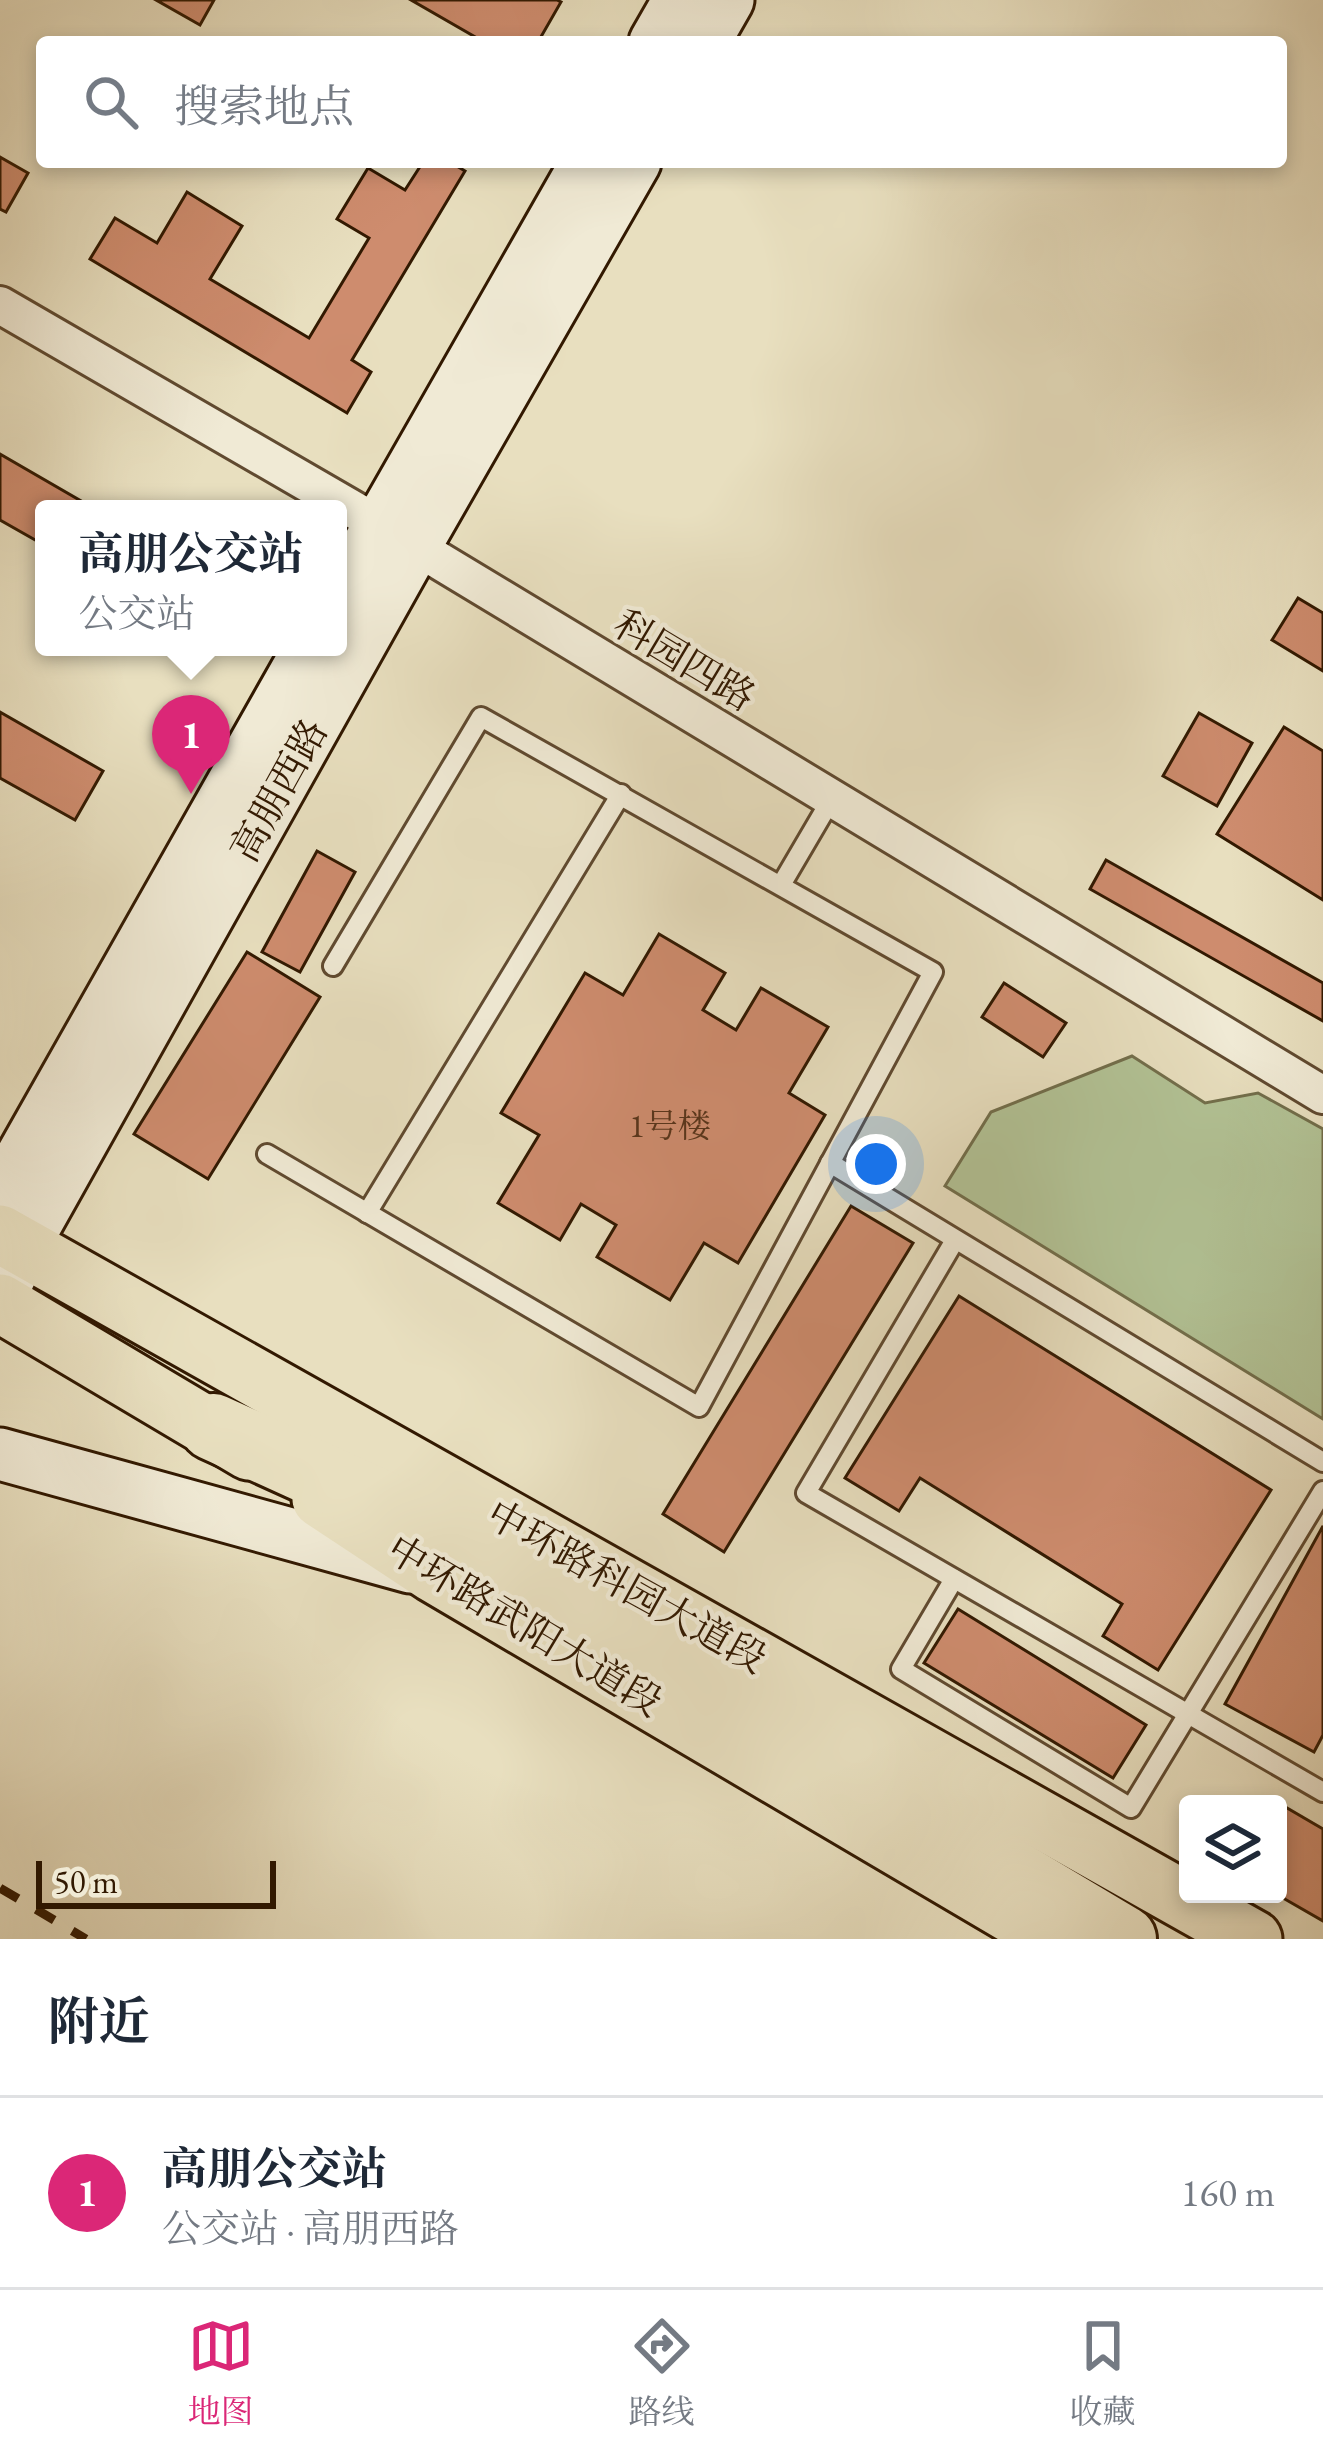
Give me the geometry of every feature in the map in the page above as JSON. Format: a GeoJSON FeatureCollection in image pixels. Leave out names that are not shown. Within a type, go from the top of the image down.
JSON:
{"type":"FeatureCollection","features":[{"type":"Feature","properties":{"kind":"highway"},"geometry":{"type":"LineString","coordinates":[[213,1427],[1124,1939]]}},
{"type":"Feature","properties":{"kind":"main road","name":"中环路科园大道段"},"geometry":{"type":"LineString","coordinates":[[11,1240],[1253,1939]]}},
{"type":"Feature","properties":{"kind":"main road"},"geometry":{"type":"LineString","coordinates":[[0,1300],[213,1427]]}},
{"type":"Feature","properties":{"kind":"main road","name":"中环路武阳大道段"},"geometry":{"type":"LineString","coordinates":[[431,1549],[1054,1939]]}},
{"type":"Feature","properties":{"kind":"street"},"geometry":{"type":"LineString","coordinates":[[659,36],[680,0]]}},
{"type":"Feature","properties":{"kind":"street"},"geometry":{"type":"LineString","coordinates":[[707,36],[728,0]]}},
{"type":"Feature","properties":{"kind":"street","name":"高朋西路"},"geometry":{"type":"LineString","coordinates":[[347,628],[584,168]]}},
{"type":"Feature","properties":{"kind":"street","name":"高朋西路"},"geometry":{"type":"LineString","coordinates":[[347,589],[398,535],[631,168]]}},
{"type":"Feature","properties":{"kind":"street","name":"科园四路"},"geometry":{"type":"LineString","coordinates":[[0,305],[337,500]]}},
{"type":"Feature","properties":{"kind":"street","name":"科园四路"},"geometry":{"type":"LineString","coordinates":[[347,506],[1323,1095]]}},
{"type":"Feature","properties":{"kind":"street","name":"高朋西路"},"geometry":{"type":"LineString","coordinates":[[0,1195],[305,656]]}},
{"type":"Feature","properties":{"kind":"street","name":"高朋西路"},"geometry":{"type":"LineString","coordinates":[[0,1300],[11,1240],[332,656]]}},
{"type":"Feature","properties":{"kind":"street"},"geometry":{"type":"LineString","coordinates":[[0,1454],[431,1549]]}},
{"type":"Feature","properties":{"kind":"lane"},"geometry":{"type":"LineString","coordinates":[[267,1154],[698,1407],[933,972],[481,717],[333,966]]}},
{"type":"Feature","properties":{"kind":"lane"},"geometry":{"type":"LineString","coordinates":[[367,1213],[621,794]]}},
{"type":"Feature","properties":{"kind":"lane"},"geometry":{"type":"LineString","coordinates":[[781,885],[832,798]]}},
{"type":"Feature","properties":{"kind":"lane"},"geometry":{"type":"LineString","coordinates":[[830,1163],[1323,1462]]}},
{"type":"Feature","properties":{"kind":"lane"},"geometry":{"type":"LineString","coordinates":[[955,1240],[806,1493],[1323,1792]]}},
{"type":"Feature","properties":{"kind":"lane"},"geometry":{"type":"LineString","coordinates":[[954,1579],[901,1669],[1131,1808],[1323,1491]]}},
{"type":"Feature","properties":{"kind":"green space"},"geometry":{"type":"Polygon","coordinates":[[[1132,1056],[1205,1103],[1258,1093],[1323,1129],[1323,1419],[945,1186],[991,1112],[1132,1056]]]}},
{"type":"Feature","properties":{"kind":"building"},"geometry":{"type":"Polygon","coordinates":[[[156,0],[214,0],[200,25],[156,0]]]}},
{"type":"Feature","properties":{"kind":"building"},"geometry":{"type":"Polygon","coordinates":[[[411,0],[561,2],[541,36],[474,36],[411,0]]]}},
{"type":"Feature","properties":{"kind":"building"},"geometry":{"type":"Polygon","coordinates":[[[0,157],[28,173],[6,212],[0,209],[0,157]]]}},
{"type":"Feature","properties":{"kind":"building"},"geometry":{"type":"Polygon","coordinates":[[[368,168],[405,190],[419,168],[465,171],[352,360],[371,372],[347,413],[90,259],[115,218],[157,243],[187,192],[242,226],[210,279],[309,338],[369,238],[337,219],[368,168]]]}},
{"type":"Feature","properties":{"kind":"building"},"geometry":{"type":"Polygon","coordinates":[[[0,454],[79,500],[35,500],[35,540],[0,520],[0,454]]]}},
{"type":"Feature","properties":{"kind":"building"},"geometry":{"type":"Polygon","coordinates":[[[1298,598],[1323,613],[1323,671],[1272,640],[1298,598]]]}},
{"type":"Feature","properties":{"kind":"building"},"geometry":{"type":"Polygon","coordinates":[[[0,712],[103,771],[75,820],[0,778],[0,712]]]}},
{"type":"Feature","properties":{"kind":"building"},"geometry":{"type":"Polygon","coordinates":[[[1199,713],[1252,743],[1217,806],[1163,776],[1199,713]]]}},
{"type":"Feature","properties":{"kind":"building"},"geometry":{"type":"Polygon","coordinates":[[[1284,727],[1323,751],[1323,900],[1217,834],[1284,727]]]}},
{"type":"Feature","properties":{"kind":"building"},"geometry":{"type":"Polygon","coordinates":[[[317,851],[355,872],[300,972],[262,952],[317,851]]]}},
{"type":"Feature","properties":{"kind":"building"},"geometry":{"type":"Polygon","coordinates":[[[1106,860],[1323,983],[1323,1021],[1090,889],[1106,860]]]}},
{"type":"Feature","properties":{"kind":"building"},"geometry":{"type":"Polygon","coordinates":[[[659,934],[725,973],[703,1010],[736,1030],[761,988],[828,1027],[789,1093],[825,1115],[738,1263],[704,1243],[670,1300],[597,1257],[616,1225],[581,1204],[560,1240],[498,1203],[539,1135],[501,1113],[585,973],[623,995],[659,934]]]}},
{"type":"Feature","properties":{"kind":"building"},"geometry":{"type":"Polygon","coordinates":[[[247,952],[320,997],[208,1179],[134,1134],[247,952]]]}},
{"type":"Feature","properties":{"kind":"building"},"geometry":{"type":"Polygon","coordinates":[[[1004,983],[1066,1023],[1043,1057],[982,1017],[1004,983]]]}},
{"type":"Feature","properties":{"kind":"building"},"geometry":{"type":"Polygon","coordinates":[[[851,1206],[913,1243],[724,1552],[663,1514],[851,1206]]]}},
{"type":"Feature","properties":{"kind":"building"},"geometry":{"type":"Polygon","coordinates":[[[959,1296],[1271,1490],[1158,1670],[1103,1636],[1122,1604],[920,1478],[899,1511],[845,1478],[959,1296]]]}},
{"type":"Feature","properties":{"kind":"building"},"geometry":{"type":"Polygon","coordinates":[[[1323,1526],[1323,1735],[1314,1752],[1225,1704],[1323,1526]]]}},
{"type":"Feature","properties":{"kind":"building"},"geometry":{"type":"Polygon","coordinates":[[[958,1609],[1146,1725],[1113,1778],[924,1663],[958,1609]]]}},
{"type":"Feature","properties":{"kind":"building"},"geometry":{"type":"Polygon","coordinates":[[[1287,1808],[1323,1829],[1323,1921],[1287,1900],[1287,1808]]]}},
{"type":"Feature","properties":{"kind":"railway"},"geometry":{"type":"LineString","coordinates":[[0,1888],[86,1939]]}},
{"type":"Feature","properties":{"kind":"place","name":"高朋公交站"},"geometry":{"type":"Point","coordinates":[191,794]}}]}
